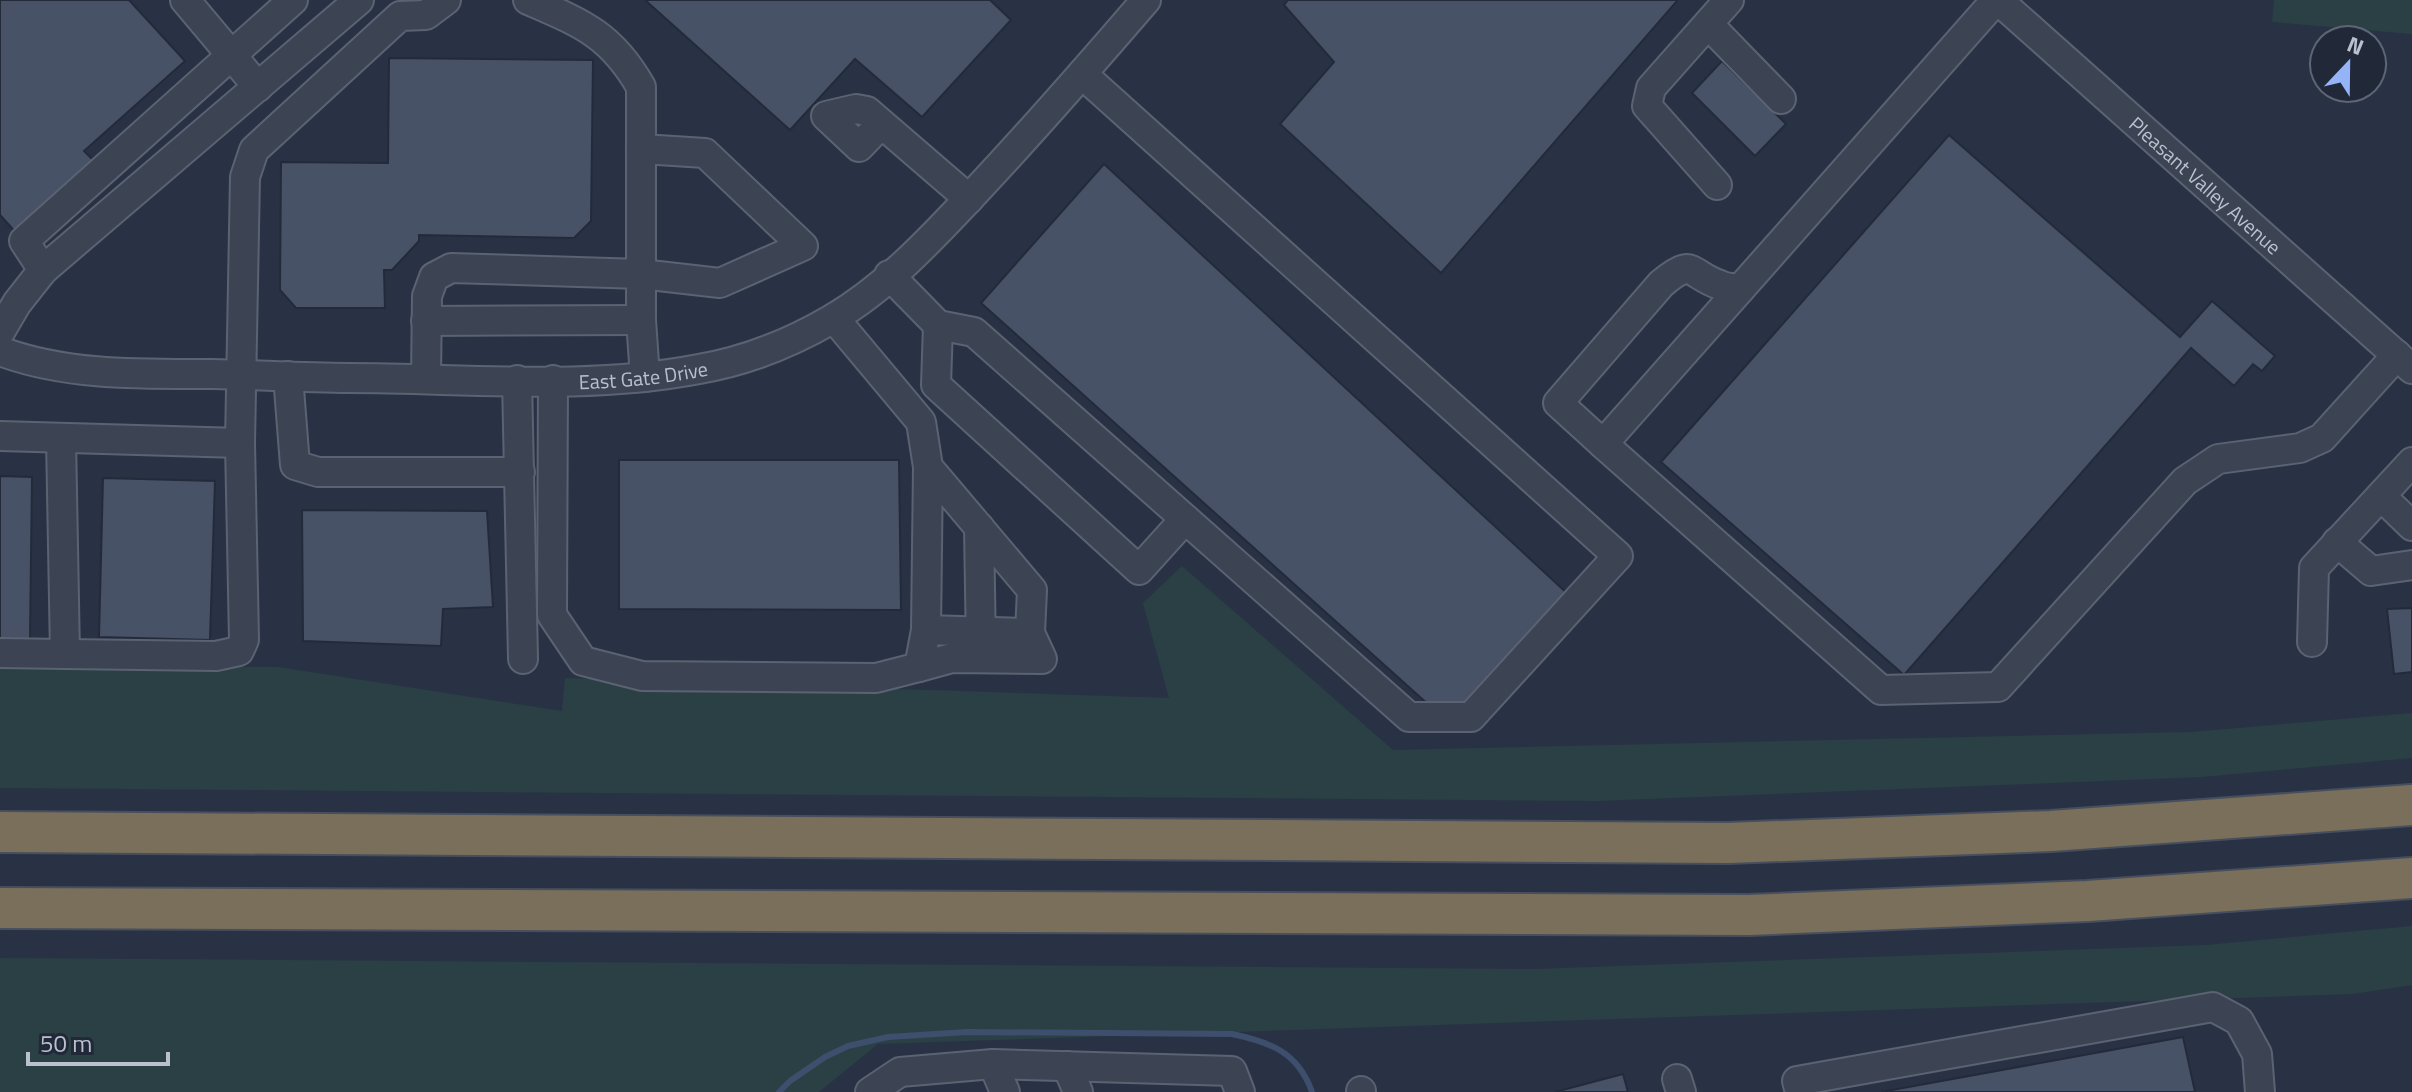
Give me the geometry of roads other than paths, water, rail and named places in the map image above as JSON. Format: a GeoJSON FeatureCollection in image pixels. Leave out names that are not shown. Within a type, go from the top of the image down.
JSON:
{"type":"FeatureCollection","features":[{"type":"Feature","properties":{"kind":"highway"},"geometry":{"type":"LineString","coordinates":[[0,832],[1728,843],[2051,831],[2412,805]]}},
{"type":"Feature","properties":{"kind":"highway"},"geometry":{"type":"LineString","coordinates":[[0,908],[1749,915],[2088,901],[2412,878]]}},
{"type":"Feature","properties":{"kind":"street"},"geometry":{"type":"LineString","coordinates":[[185,0],[258,87]]}},
{"type":"Feature","properties":{"kind":"street"},"geometry":{"type":"LineString","coordinates":[[0,653],[216,656],[239,651],[244,640],[240,443],[245,177],[254,150],[400,16],[426,15],[446,0]]}},
{"type":"Feature","properties":{"kind":"street"},"geometry":{"type":"LineString","coordinates":[[528,0],[584,24],[626,61],[641,87],[641,320],[645,377]]}},
{"type":"Feature","properties":{"kind":"street","name":"East Gate Drive"},"geometry":{"type":"LineString","coordinates":[[0,351],[21,359],[133,374],[517,380],[645,377],[735,361],[769,350],[834,318],[889,275],[969,199],[1146,0]]}},
{"type":"Feature","properties":{"kind":"street"},"geometry":{"type":"LineString","coordinates":[[1717,185],[1647,106],[1651,88],[1729,0]]}},
{"type":"Feature","properties":{"kind":"street"},"geometry":{"type":"LineString","coordinates":[[1603,444],[1997,0]]}},
{"type":"Feature","properties":{"kind":"street","name":"Pleasant Valley Avenue"},"geometry":{"type":"LineString","coordinates":[[1997,0],[2404,362]]}},
{"type":"Feature","properties":{"kind":"street"},"geometry":{"type":"LineString","coordinates":[[43,270],[24,241],[232,56],[278,5]]}},
{"type":"Feature","properties":{"kind":"street"},"geometry":{"type":"LineString","coordinates":[[0,332],[9,293],[43,270],[258,87],[344,5]]}},
{"type":"Feature","properties":{"kind":"street"},"geometry":{"type":"LineString","coordinates":[[1708,24],[1781,99]]}},
{"type":"Feature","properties":{"kind":"street"},"geometry":{"type":"LineString","coordinates":[[889,275],[938,325],[974,332],[1409,717],[1471,717],[1618,556],[1082,74]]}},
{"type":"Feature","properties":{"kind":"street"},"geometry":{"type":"LineString","coordinates":[[881,124],[969,199]]}},
{"type":"Feature","properties":{"kind":"street"},"geometry":{"type":"LineString","coordinates":[[426,378],[427,296],[434,277],[451,268],[641,274],[720,283],[803,246],[705,153],[642,149]]}},
{"type":"Feature","properties":{"kind":"street"},"geometry":{"type":"LineString","coordinates":[[1740,289],[1720,286],[1690,268],[1677,271],[1661,284],[1558,403],[1881,690],[1998,687],[2185,481],[2218,459],[2300,448],[2322,438],[2404,362]]}},
{"type":"Feature","properties":{"kind":"street"},"geometry":{"type":"LineString","coordinates":[[834,318],[921,422],[928,467],[926,630],[919,667]]}},
{"type":"Feature","properties":{"kind":"street"},"geometry":{"type":"LineString","coordinates":[[426,321],[641,320]]}},
{"type":"Feature","properties":{"kind":"street"},"geometry":{"type":"LineString","coordinates":[[938,325],[936,385],[1139,570],[1185,519]]}},
{"type":"Feature","properties":{"kind":"street"},"geometry":{"type":"LineString","coordinates":[[288,376],[295,465],[318,472],[520,472]]}},
{"type":"Feature","properties":{"kind":"street"},"geometry":{"type":"LineString","coordinates":[[517,380],[523,659]]}},
{"type":"Feature","properties":{"kind":"street"},"geometry":{"type":"LineString","coordinates":[[553,380],[552,615],[583,661],[642,676],[876,678],[1030,633],[1032,590],[928,467]]}},
{"type":"Feature","properties":{"kind":"street"},"geometry":{"type":"LineString","coordinates":[[0,436],[240,443]]}},
{"type":"Feature","properties":{"kind":"street"},"geometry":{"type":"LineString","coordinates":[[61,438],[65,654]]}},
{"type":"Feature","properties":{"kind":"street"},"geometry":{"type":"LineString","coordinates":[[2312,642],[2314,568],[2412,462]]}},
{"type":"Feature","properties":{"kind":"street"},"geometry":{"type":"LineString","coordinates":[[2381,496],[2412,526]]}},
{"type":"Feature","properties":{"kind":"street"},"geometry":{"type":"LineString","coordinates":[[979,527],[981,645]]}},
{"type":"Feature","properties":{"kind":"street"},"geometry":{"type":"LineString","coordinates":[[2337,542],[2371,571],[2412,565]]}},
{"type":"Feature","properties":{"kind":"street"},"geometry":{"type":"LineString","coordinates":[[926,630],[981,645]]}},
{"type":"Feature","properties":{"kind":"street"},"geometry":{"type":"LineString","coordinates":[[1800,1092],[1797,1081],[2213,1007],[2239,1021],[2257,1054],[2260,1092]]}},
{"type":"Feature","properties":{"kind":"street"},"geometry":{"type":"LineString","coordinates":[[993,1064],[1005,1092]]}},
{"type":"Feature","properties":{"kind":"street"},"geometry":{"type":"LineString","coordinates":[[870,1092],[900,1072],[993,1064],[1073,1079],[1232,1071],[1240,1092]]}},
{"type":"Feature","properties":{"kind":"waterway"},"geometry":{"type":"LineString","coordinates":[[779,1092],[825,1057],[848,1046],[888,1037],[967,1032],[1232,1034],[1270,1045],[1291,1058],[1312,1092]]}}]}
